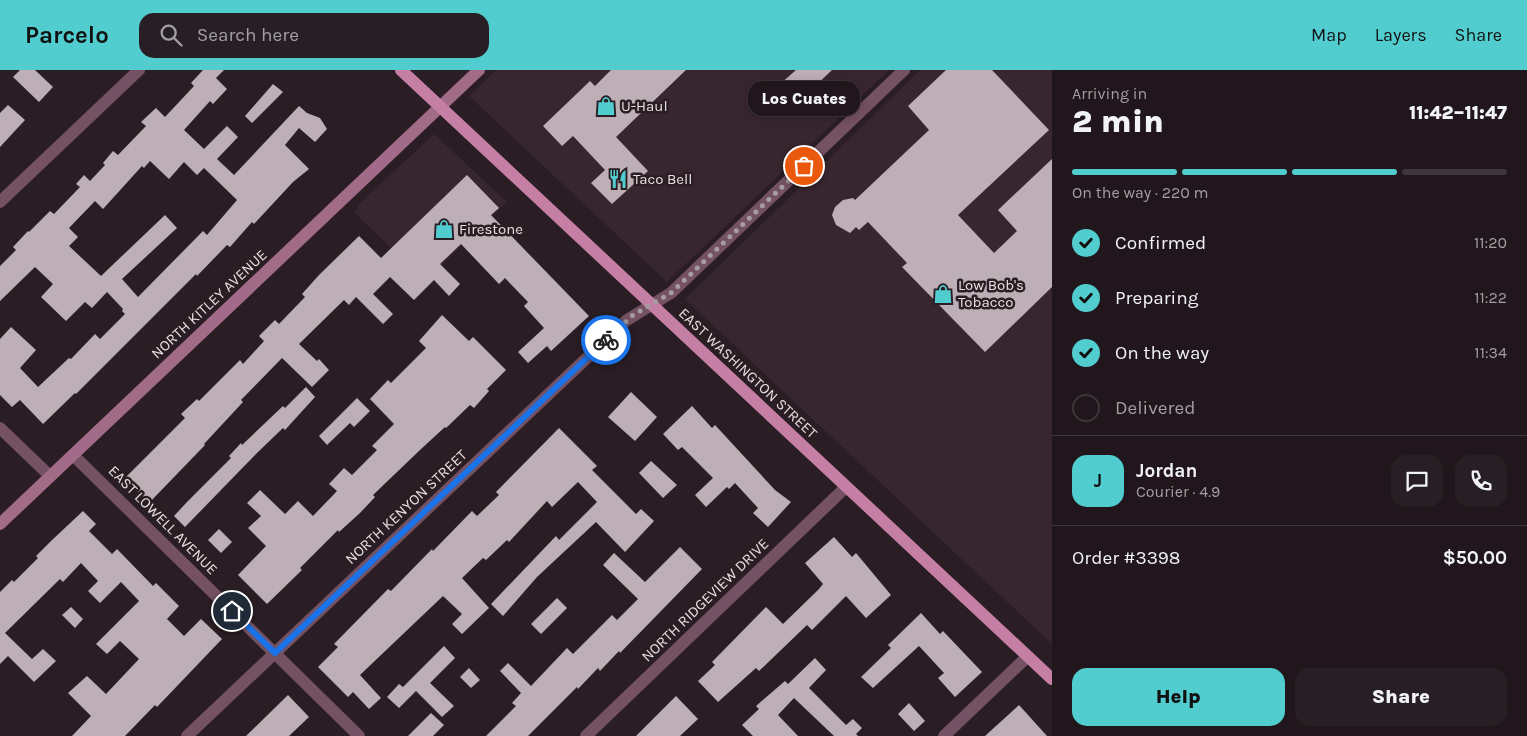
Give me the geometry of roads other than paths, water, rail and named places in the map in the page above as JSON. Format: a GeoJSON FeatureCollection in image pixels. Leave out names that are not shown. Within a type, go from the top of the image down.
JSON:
{"type":"FeatureCollection","features":[{"type":"Feature","properties":{"kind":"main road","name":"EAST WASHINGTON STREET"},"geometry":{"type":"LineString","coordinates":[[400,70],[1052,679]]}},
{"type":"Feature","properties":{"kind":"street"},"geometry":{"type":"LineString","coordinates":[[0,202],[139,70]]}},
{"type":"Feature","properties":{"kind":"street","name":"NORTH KITLEY AVENUE"},"geometry":{"type":"LineString","coordinates":[[0,524],[479,70]]}},
{"type":"Feature","properties":{"kind":"street","name":"NORTH KENYON STREET"},"geometry":{"type":"LineString","coordinates":[[188,736],[627,320],[675,289],[904,70]]}},
{"type":"Feature","properties":{"kind":"street"},"geometry":{"type":"LineString","coordinates":[[0,428],[50,476]]}},
{"type":"Feature","properties":{"kind":"street","name":"EAST LOWELL AVENUE"},"geometry":{"type":"LineString","coordinates":[[73,454],[359,736]]}},
{"type":"Feature","properties":{"kind":"street","name":"NORTH RIDGEVIEW DRIVE"},"geometry":{"type":"LineString","coordinates":[[586,736],[846,487]]}},
{"type":"Feature","properties":{"kind":"street"},"geometry":{"type":"LineString","coordinates":[[944,736],[1028,657]]}},
{"type":"Feature","properties":{"kind":"place","name":"U-Haul"},"geometry":{"type":"Point","coordinates":[606,106]}},
{"type":"Feature","properties":{"kind":"place","name":"Los Cuates"},"geometry":{"type":"Point","coordinates":[804,166]}},
{"type":"Feature","properties":{"kind":"place","name":"Taco Bell"},"geometry":{"type":"Point","coordinates":[618,179]}},
{"type":"Feature","properties":{"kind":"place","name":"Firestone"},"geometry":{"type":"Point","coordinates":[444,229]}},
{"type":"Feature","properties":{"kind":"place","name":"Low Bob's Tobacco"},"geometry":{"type":"Point","coordinates":[943,294]}}]}
